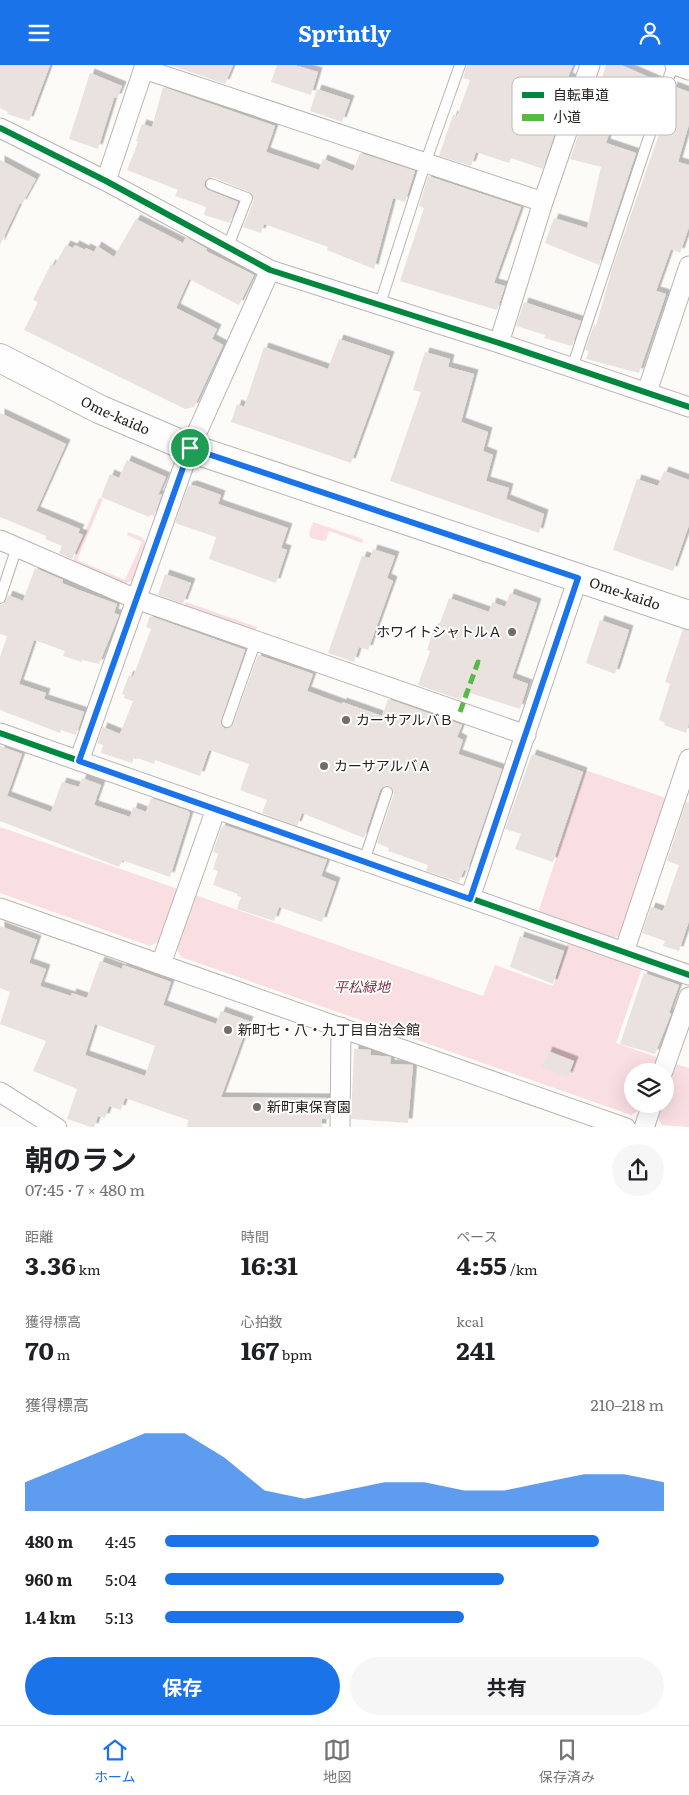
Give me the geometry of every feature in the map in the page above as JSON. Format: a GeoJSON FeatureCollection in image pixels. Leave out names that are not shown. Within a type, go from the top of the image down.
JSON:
{"type":"FeatureCollection","features":[{"type":"Feature","properties":{"kind":"main road","name":"Ome-kaido"},"geometry":{"type":"LineString","coordinates":[[0,358],[99,409],[190,448],[689,615]]}},
{"type":"Feature","properties":{"kind":"street"},"geometry":{"type":"LineString","coordinates":[[586,77],[590,65]]}},
{"type":"Feature","properties":{"kind":"street"},"geometry":{"type":"LineString","coordinates":[[674,65],[689,70]]}},
{"type":"Feature","properties":{"kind":"street"},"geometry":{"type":"LineString","coordinates":[[106,181],[145,67],[543,202]]}},
{"type":"Feature","properties":{"kind":"street"},"geometry":{"type":"LineString","coordinates":[[0,128],[106,181],[270,270],[499,343],[689,407]]}},
{"type":"Feature","properties":{"kind":"street"},"geometry":{"type":"LineString","coordinates":[[499,343],[566,135]]}},
{"type":"Feature","properties":{"kind":"street"},"geometry":{"type":"LineString","coordinates":[[647,392],[689,266]]}},
{"type":"Feature","properties":{"kind":"street"},"geometry":{"type":"LineString","coordinates":[[79,761],[190,448],[270,270]]}},
{"type":"Feature","properties":{"kind":"street"},"geometry":{"type":"LineString","coordinates":[[0,540],[136,599],[526,735]]}},
{"type":"Feature","properties":{"kind":"street"},"geometry":{"type":"LineString","coordinates":[[470,899],[578,578]]}},
{"type":"Feature","properties":{"kind":"street"},"geometry":{"type":"LineString","coordinates":[[0,733],[689,975]]}},
{"type":"Feature","properties":{"kind":"street"},"geometry":{"type":"LineString","coordinates":[[624,952],[689,759]]}},
{"type":"Feature","properties":{"kind":"street"},"geometry":{"type":"LineString","coordinates":[[161,964],[216,809]]}},
{"type":"Feature","properties":{"kind":"street"},"geometry":{"type":"LineString","coordinates":[[0,908],[626,1127]]}},
{"type":"Feature","properties":{"kind":"street"},"geometry":{"type":"LineString","coordinates":[[666,1063],[689,997]]}},
{"type":"Feature","properties":{"kind":"street"},"geometry":{"type":"LineString","coordinates":[[340,1127],[341,1027]]}},
{"type":"Feature","properties":{"kind":"street"},"geometry":{"type":"LineString","coordinates":[[0,1092],[57,1127]]}},
{"type":"Feature","properties":{"kind":"street"},"geometry":{"type":"LineString","coordinates":[[644,1127],[649,1113]]}},
{"type":"Feature","properties":{"kind":"lane"},"geometry":{"type":"LineString","coordinates":[[380,305],[426,161],[460,65]]}},
{"type":"Feature","properties":{"kind":"lane"},"geometry":{"type":"LineString","coordinates":[[670,77],[674,65]]}},
{"type":"Feature","properties":{"kind":"lane"},"geometry":{"type":"LineString","coordinates":[[572,368],[650,135]]}},
{"type":"Feature","properties":{"kind":"lane"},"geometry":{"type":"LineString","coordinates":[[211,184],[247,198],[228,246]]}},
{"type":"Feature","properties":{"kind":"lane"},"geometry":{"type":"LineString","coordinates":[[0,598],[17,547]]}},
{"type":"Feature","properties":{"kind":"lane"},"geometry":{"type":"LineString","coordinates":[[227,722],[256,640]]}},
{"type":"Feature","properties":{"kind":"lane"},"geometry":{"type":"LineString","coordinates":[[364,861],[387,793]]}},
{"type":"Feature","properties":{"kind":"green space"},"geometry":{"type":"Polygon","coordinates":[[[99,498],[103,499],[77,560],[125,580],[142,542],[127,535],[128,532],[142,537],[146,543],[133,580],[125,584],[73,561],[99,498]]]}},
{"type":"Feature","properties":{"kind":"green space"},"geometry":{"type":"Polygon","coordinates":[[[313,522],[363,539],[362,543],[329,531],[326,540],[322,541],[311,538],[309,534],[313,522]]]}},
{"type":"Feature","properties":{"kind":"green space"},"geometry":{"type":"Polygon","coordinates":[[[186,602],[257,627],[255,631],[184,606],[186,602]]]}},
{"type":"Feature","properties":{"kind":"green space"},"geometry":{"type":"Polygon","coordinates":[[[585,770],[666,798],[620,935],[612,939],[538,913],[585,770]]]}},
{"type":"Feature","properties":{"kind":"green space"},"geometry":{"type":"Polygon","coordinates":[[[0,827],[178,889],[160,941],[150,946],[0,893],[0,827]]]}},
{"type":"Feature","properties":{"kind":"green space","name":"平松緑地"},"geometry":{"type":"Polygon","coordinates":[[[195,895],[483,996],[495,965],[553,986],[568,942],[642,968],[616,1043],[659,1058],[657,1063],[624,1063],[624,1113],[181,957],[176,947],[195,895]]]}},
{"type":"Feature","properties":{"kind":"green space"},"geometry":{"type":"Polygon","coordinates":[[[676,1064],[689,1068],[689,1127],[662,1125],[657,1116],[658,1113],[674,1113],[674,1069],[676,1064]]]}},
{"type":"Feature","properties":{"kind":"building"},"geometry":{"type":"Polygon","coordinates":[[[0,65],[50,65],[29,121],[7,114],[8,112],[0,108],[0,65]]]}},
{"type":"Feature","properties":{"kind":"building"},"geometry":{"type":"Polygon","coordinates":[[[170,65],[233,65],[225,84],[170,65]]]}},
{"type":"Feature","properties":{"kind":"building"},"geometry":{"type":"Polygon","coordinates":[[[277,65],[294,65],[318,72],[311,95],[271,82],[277,65]]]}},
{"type":"Feature","properties":{"kind":"building"},"geometry":{"type":"Polygon","coordinates":[[[467,65],[573,65],[568,77],[512,77],[512,135],[554,135],[543,169],[511,158],[509,163],[476,152],[471,166],[439,156],[453,115],[457,116],[470,80],[463,78],[467,65]]]}},
{"type":"Feature","properties":{"kind":"building"},"geometry":{"type":"Polygon","coordinates":[[[606,65],[621,65],[649,77],[602,77],[606,65]]]}},
{"type":"Feature","properties":{"kind":"building"},"geometry":{"type":"Polygon","coordinates":[[[90,73],[122,86],[117,98],[114,98],[98,149],[69,139],[90,73]]]}},
{"type":"Feature","properties":{"kind":"building"},"geometry":{"type":"Polygon","coordinates":[[[163,87],[275,126],[266,152],[319,170],[323,159],[353,171],[360,153],[415,171],[405,202],[393,198],[374,269],[327,250],[328,247],[264,224],[261,233],[243,227],[254,200],[249,192],[213,177],[205,181],[204,186],[208,190],[238,202],[230,223],[204,215],[206,207],[175,196],[178,190],[127,170],[138,142],[136,141],[142,124],[152,127],[163,87]]]}},
{"type":"Feature","properties":{"kind":"building"},"geometry":{"type":"Polygon","coordinates":[[[676,87],[689,92],[689,124],[678,162],[689,165],[689,227],[680,253],[671,249],[656,291],[666,294],[639,373],[586,359],[589,351],[585,350],[594,325],[596,326],[612,269],[659,135],[676,135],[676,87]]]}},
{"type":"Feature","properties":{"kind":"building"},"geometry":{"type":"Polygon","coordinates":[[[317,89],[350,100],[342,122],[310,111],[317,89]]]}},
{"type":"Feature","properties":{"kind":"building"},"geometry":{"type":"Polygon","coordinates":[[[578,135],[609,135],[606,143],[636,153],[599,265],[545,243],[554,218],[587,228],[601,167],[570,159],[578,135]]]}},
{"type":"Feature","properties":{"kind":"building"},"geometry":{"type":"Polygon","coordinates":[[[0,160],[36,179],[22,204],[20,203],[0,245],[0,160]]]}},
{"type":"Feature","properties":{"kind":"building"},"geometry":{"type":"Polygon","coordinates":[[[428,176],[521,207],[494,283],[505,286],[497,310],[400,281],[424,208],[419,206],[428,176]]]}},
{"type":"Feature","properties":{"kind":"building"},"geometry":{"type":"Polygon","coordinates":[[[136,219],[183,243],[186,237],[207,249],[206,251],[254,275],[239,305],[189,279],[176,308],[217,329],[212,339],[223,345],[194,407],[185,409],[24,330],[38,302],[33,300],[51,264],[54,266],[66,245],[73,248],[75,245],[94,252],[97,246],[114,257],[136,219]]]}},
{"type":"Feature","properties":{"kind":"building"},"geometry":{"type":"Polygon","coordinates":[[[524,302],[581,321],[572,346],[544,338],[545,335],[516,326],[524,302]]]}},
{"type":"Feature","properties":{"kind":"building"},"geometry":{"type":"Polygon","coordinates":[[[339,339],[390,356],[351,463],[231,422],[237,404],[244,407],[264,347],[328,369],[339,339]]]}},
{"type":"Feature","properties":{"kind":"building"},"geometry":{"type":"Polygon","coordinates":[[[425,352],[450,359],[448,367],[474,374],[461,422],[488,432],[483,451],[493,455],[486,481],[509,488],[506,499],[544,514],[539,533],[390,481],[421,392],[413,390],[425,352]]]}},
{"type":"Feature","properties":{"kind":"building"},"geometry":{"type":"Polygon","coordinates":[[[0,413],[66,444],[36,511],[80,529],[78,533],[83,535],[72,559],[59,553],[62,546],[45,539],[46,536],[0,517],[0,413]]]}},
{"type":"Feature","properties":{"kind":"building"},"geometry":{"type":"Polygon","coordinates":[[[127,460],[166,477],[158,495],[162,494],[154,516],[150,515],[149,517],[101,497],[110,474],[119,478],[127,460]]]}},
{"type":"Feature","properties":{"kind":"building"},"geometry":{"type":"Polygon","coordinates":[[[664,471],[689,480],[689,525],[673,571],[613,550],[637,479],[658,486],[664,471]]]}},
{"type":"Feature","properties":{"kind":"building"},"geometry":{"type":"Polygon","coordinates":[[[193,485],[221,495],[218,504],[288,528],[281,548],[287,550],[276,583],[209,559],[216,537],[175,523],[188,486],[193,485]]]}},
{"type":"Feature","properties":{"kind":"building"},"geometry":{"type":"Polygon","coordinates":[[[373,549],[395,556],[387,578],[393,581],[368,650],[359,647],[354,662],[328,653],[362,556],[370,558],[373,549]]]}},
{"type":"Feature","properties":{"kind":"building"},"geometry":{"type":"Polygon","coordinates":[[[35,568],[63,580],[62,583],[117,604],[114,613],[119,615],[99,664],[82,660],[82,662],[63,656],[65,651],[34,640],[19,684],[46,693],[44,699],[84,712],[76,735],[61,730],[60,733],[0,710],[0,657],[7,636],[0,634],[0,605],[5,603],[8,595],[23,601],[35,568]]]}},
{"type":"Feature","properties":{"kind":"building"},"geometry":{"type":"Polygon","coordinates":[[[165,574],[191,583],[183,604],[158,595],[165,574]]]}},
{"type":"Feature","properties":{"kind":"building"},"geometry":{"type":"Polygon","coordinates":[[[510,593],[537,603],[512,678],[528,684],[520,709],[464,691],[461,700],[418,685],[430,651],[427,650],[434,628],[438,629],[449,598],[489,612],[492,602],[505,607],[510,593]]]}},
{"type":"Feature","properties":{"kind":"building"},"geometry":{"type":"Polygon","coordinates":[[[150,616],[245,650],[221,720],[222,726],[225,729],[233,724],[258,655],[313,674],[307,691],[342,704],[342,702],[382,716],[388,699],[462,725],[457,737],[463,740],[458,754],[502,769],[467,871],[464,870],[459,882],[426,871],[428,865],[388,851],[389,848],[377,843],[394,794],[390,786],[385,785],[380,790],[364,838],[302,813],[297,826],[262,813],[267,800],[240,790],[249,764],[209,750],[200,776],[155,760],[154,764],[134,757],[132,763],[101,753],[103,745],[97,743],[103,727],[120,734],[133,701],[124,698],[125,695],[122,694],[129,675],[133,677],[151,629],[146,627],[150,616]]]}},
{"type":"Feature","properties":{"kind":"building"},"geometry":{"type":"Polygon","coordinates":[[[600,620],[629,630],[615,674],[586,663],[600,620]]]}},
{"type":"Feature","properties":{"kind":"building"},"geometry":{"type":"Polygon","coordinates":[[[683,629],[689,630],[689,723],[686,733],[664,725],[665,723],[659,720],[670,684],[665,682],[683,629]]]}},
{"type":"Feature","properties":{"kind":"building"},"geometry":{"type":"Polygon","coordinates":[[[0,746],[22,754],[7,796],[51,812],[62,782],[79,787],[82,778],[101,785],[94,805],[130,817],[133,807],[146,812],[151,798],[188,811],[190,813],[170,877],[122,860],[119,867],[0,821],[0,746]]]}},
{"type":"Feature","properties":{"kind":"building"},"geometry":{"type":"Polygon","coordinates":[[[532,754],[583,772],[553,862],[515,849],[521,834],[505,829],[532,754]]]}},
{"type":"Feature","properties":{"kind":"building"},"geometry":{"type":"Polygon","coordinates":[[[686,802],[689,803],[689,921],[679,951],[663,946],[665,941],[642,933],[651,907],[663,911],[679,865],[667,861],[686,802]]]}},
{"type":"Feature","properties":{"kind":"building"},"geometry":{"type":"Polygon","coordinates":[[[224,825],[327,860],[321,876],[336,882],[322,922],[279,907],[274,921],[237,909],[241,897],[237,896],[238,894],[213,885],[218,871],[213,869],[218,854],[213,852],[221,828],[224,825]]]}},
{"type":"Feature","properties":{"kind":"building"},"geometry":{"type":"Polygon","coordinates":[[[0,926],[37,940],[29,963],[46,969],[40,986],[71,996],[72,993],[87,998],[100,961],[122,969],[123,965],[171,982],[163,1005],[216,1024],[221,1011],[249,1021],[221,1097],[329,1098],[329,1119],[322,1119],[322,1127],[187,1127],[188,1120],[125,1098],[121,1110],[109,1106],[105,1118],[98,1116],[94,1127],[67,1119],[77,1089],[33,1071],[46,1041],[0,1024],[10,992],[0,988],[0,926]],[[95,1024],[85,1055],[145,1076],[155,1046],[95,1024]]]}},
{"type":"Feature","properties":{"kind":"building"},"geometry":{"type":"Polygon","coordinates":[[[520,936],[564,951],[553,984],[510,967],[520,936]]]}},
{"type":"Feature","properties":{"kind":"building"},"geometry":{"type":"Polygon","coordinates":[[[644,973],[679,985],[669,1013],[671,1014],[655,1054],[620,1044],[644,973]]]}},
{"type":"Feature","properties":{"kind":"building"},"geometry":{"type":"Polygon","coordinates":[[[354,1049],[371,1050],[370,1055],[391,1057],[390,1064],[413,1065],[408,1123],[351,1119],[354,1049]]]}},
{"type":"Feature","properties":{"kind":"building"},"geometry":{"type":"Polygon","coordinates":[[[548,1051],[574,1061],[568,1077],[542,1067],[548,1051]]]}},
{"type":"Feature","properties":{"kind":"marked path"},"geometry":{"type":"LineString","coordinates":[[460,712],[478,662],[482,664]]}},
{"type":"Feature","properties":{"kind":"cycle path"},"geometry":{"type":"LineString","coordinates":[[0,128],[106,181],[270,270],[499,343],[689,407]]}},
{"type":"Feature","properties":{"kind":"cycle path"},"geometry":{"type":"LineString","coordinates":[[0,733],[689,975]]}},
{"type":"Feature","properties":{"kind":"place","name":"ホワイトシャトルＡ"},"geometry":{"type":"Point","coordinates":[512,632]}},
{"type":"Feature","properties":{"kind":"place","name":"カーサアルバＢ"},"geometry":{"type":"Point","coordinates":[346,720]}},
{"type":"Feature","properties":{"kind":"place","name":"カーサアルバＡ"},"geometry":{"type":"Point","coordinates":[324,766]}},
{"type":"Feature","properties":{"kind":"place","name":"新町七・八・九丁目自治会館"},"geometry":{"type":"Point","coordinates":[228,1030]}},
{"type":"Feature","properties":{"kind":"place","name":"新町東保育園"},"geometry":{"type":"Point","coordinates":[257,1107]}},
{"type":"Feature","properties":{"kind":"route"},"geometry":{"type":"LineString","coordinates":[[190,448],[578,578],[470,899],[79,761],[190,448]]}}]}
